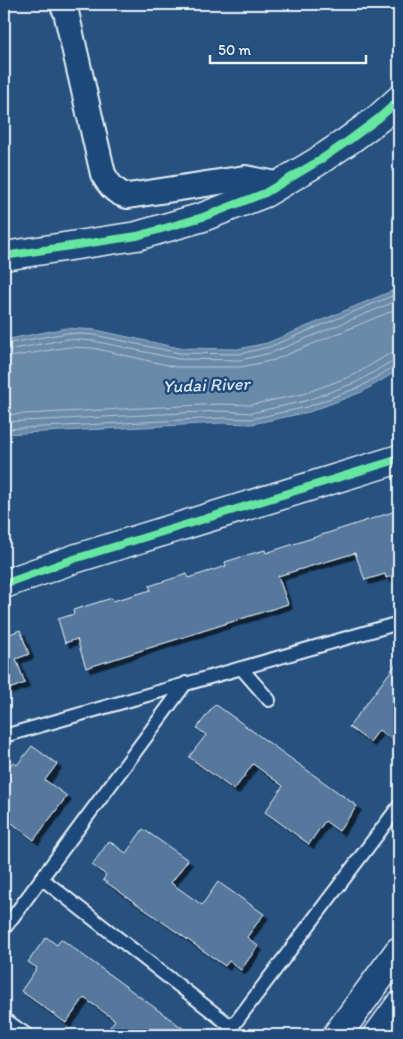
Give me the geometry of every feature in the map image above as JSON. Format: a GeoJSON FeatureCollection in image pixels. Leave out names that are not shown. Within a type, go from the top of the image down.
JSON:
{"type":"FeatureCollection","features":[{"type":"Feature","properties":{"kind":"main road"},"geometry":{"type":"LineString","coordinates":[[4,256],[136,236],[202,216],[266,193],[348,141],[399,100]]}},
{"type":"Feature","properties":{"kind":"main road"},"geometry":{"type":"LineString","coordinates":[[4,584],[74,559],[399,459]]}},
{"type":"Feature","properties":{"kind":"main road"},"geometry":{"type":"LineString","coordinates":[[337,1035],[399,950]]}},
{"type":"Feature","properties":{"kind":"main road"},"geometry":{"type":"LineString","coordinates":[[378,1035],[399,1006]]}},
{"type":"Feature","properties":{"kind":"street"},"geometry":{"type":"LineString","coordinates":[[62,4],[66,12],[103,174],[116,192],[128,196],[246,178],[281,185]]}},
{"type":"Feature","properties":{"kind":"lane"},"geometry":{"type":"LineString","coordinates":[[4,736],[399,623]]}},
{"type":"Feature","properties":{"kind":"lane"},"geometry":{"type":"LineString","coordinates":[[241,668],[269,700]]}},
{"type":"Feature","properties":{"kind":"lane"},"geometry":{"type":"LineString","coordinates":[[4,928],[186,683]]}},
{"type":"Feature","properties":{"kind":"lane"},"geometry":{"type":"LineString","coordinates":[[42,878],[229,1031],[399,806]]}},
{"type":"Feature","properties":{"kind":"lane"},"geometry":{"type":"LineString","coordinates":[[4,1019],[27,1035]]}},
{"type":"Feature","properties":{"kind":"water","name":"Yudai River"},"geometry":{"type":"Polygon","coordinates":[[[399,288],[399,370],[362,392],[309,412],[252,424],[222,423],[4,434],[4,340],[66,328],[96,330],[179,348],[238,349],[267,343],[399,288]]]}},
{"type":"Feature","properties":{"kind":"building"},"geometry":{"type":"Polygon","coordinates":[[[399,510],[399,573],[386,578],[385,574],[365,580],[355,553],[278,576],[288,604],[86,668],[77,639],[65,643],[58,619],[74,614],[73,610],[112,598],[113,601],[151,590],[149,586],[187,574],[188,578],[226,566],[225,562],[265,550],[266,553],[399,510]]]}},
{"type":"Feature","properties":{"kind":"building"},"geometry":{"type":"Polygon","coordinates":[[[20,630],[29,654],[16,659],[25,683],[4,691],[4,631],[7,635],[20,630]]]}},
{"type":"Feature","properties":{"kind":"building"},"geometry":{"type":"Polygon","coordinates":[[[399,660],[399,745],[379,730],[370,742],[349,727],[399,660]]]}},
{"type":"Feature","properties":{"kind":"building"},"geometry":{"type":"Polygon","coordinates":[[[215,704],[357,806],[339,831],[325,821],[309,844],[265,812],[283,786],[253,764],[234,790],[189,757],[206,735],[197,728],[215,704]]]}},
{"type":"Feature","properties":{"kind":"building"},"geometry":{"type":"Polygon","coordinates":[[[32,746],[57,764],[45,780],[67,796],[34,840],[4,817],[4,774],[13,762],[17,765],[32,746]]]}},
{"type":"Feature","properties":{"kind":"building"},"geometry":{"type":"Polygon","coordinates":[[[143,829],[188,860],[171,883],[202,905],[218,882],[264,914],[247,937],[258,946],[241,970],[229,961],[225,966],[103,880],[106,875],[92,865],[109,841],[126,853],[143,829]]]}},
{"type":"Feature","properties":{"kind":"building"},"geometry":{"type":"Polygon","coordinates":[[[46,937],[57,945],[61,939],[192,1035],[104,1035],[115,1020],[84,998],[66,1023],[21,991],[37,968],[28,962],[46,937]]]}},
{"type":"Feature","properties":{"kind":"cycle path"},"geometry":{"type":"LineString","coordinates":[[4,256],[137,236],[203,217],[265,193],[348,141],[399,100]]}},
{"type":"Feature","properties":{"kind":"cycle path"},"geometry":{"type":"LineString","coordinates":[[4,584],[74,559],[399,459]]}}]}
